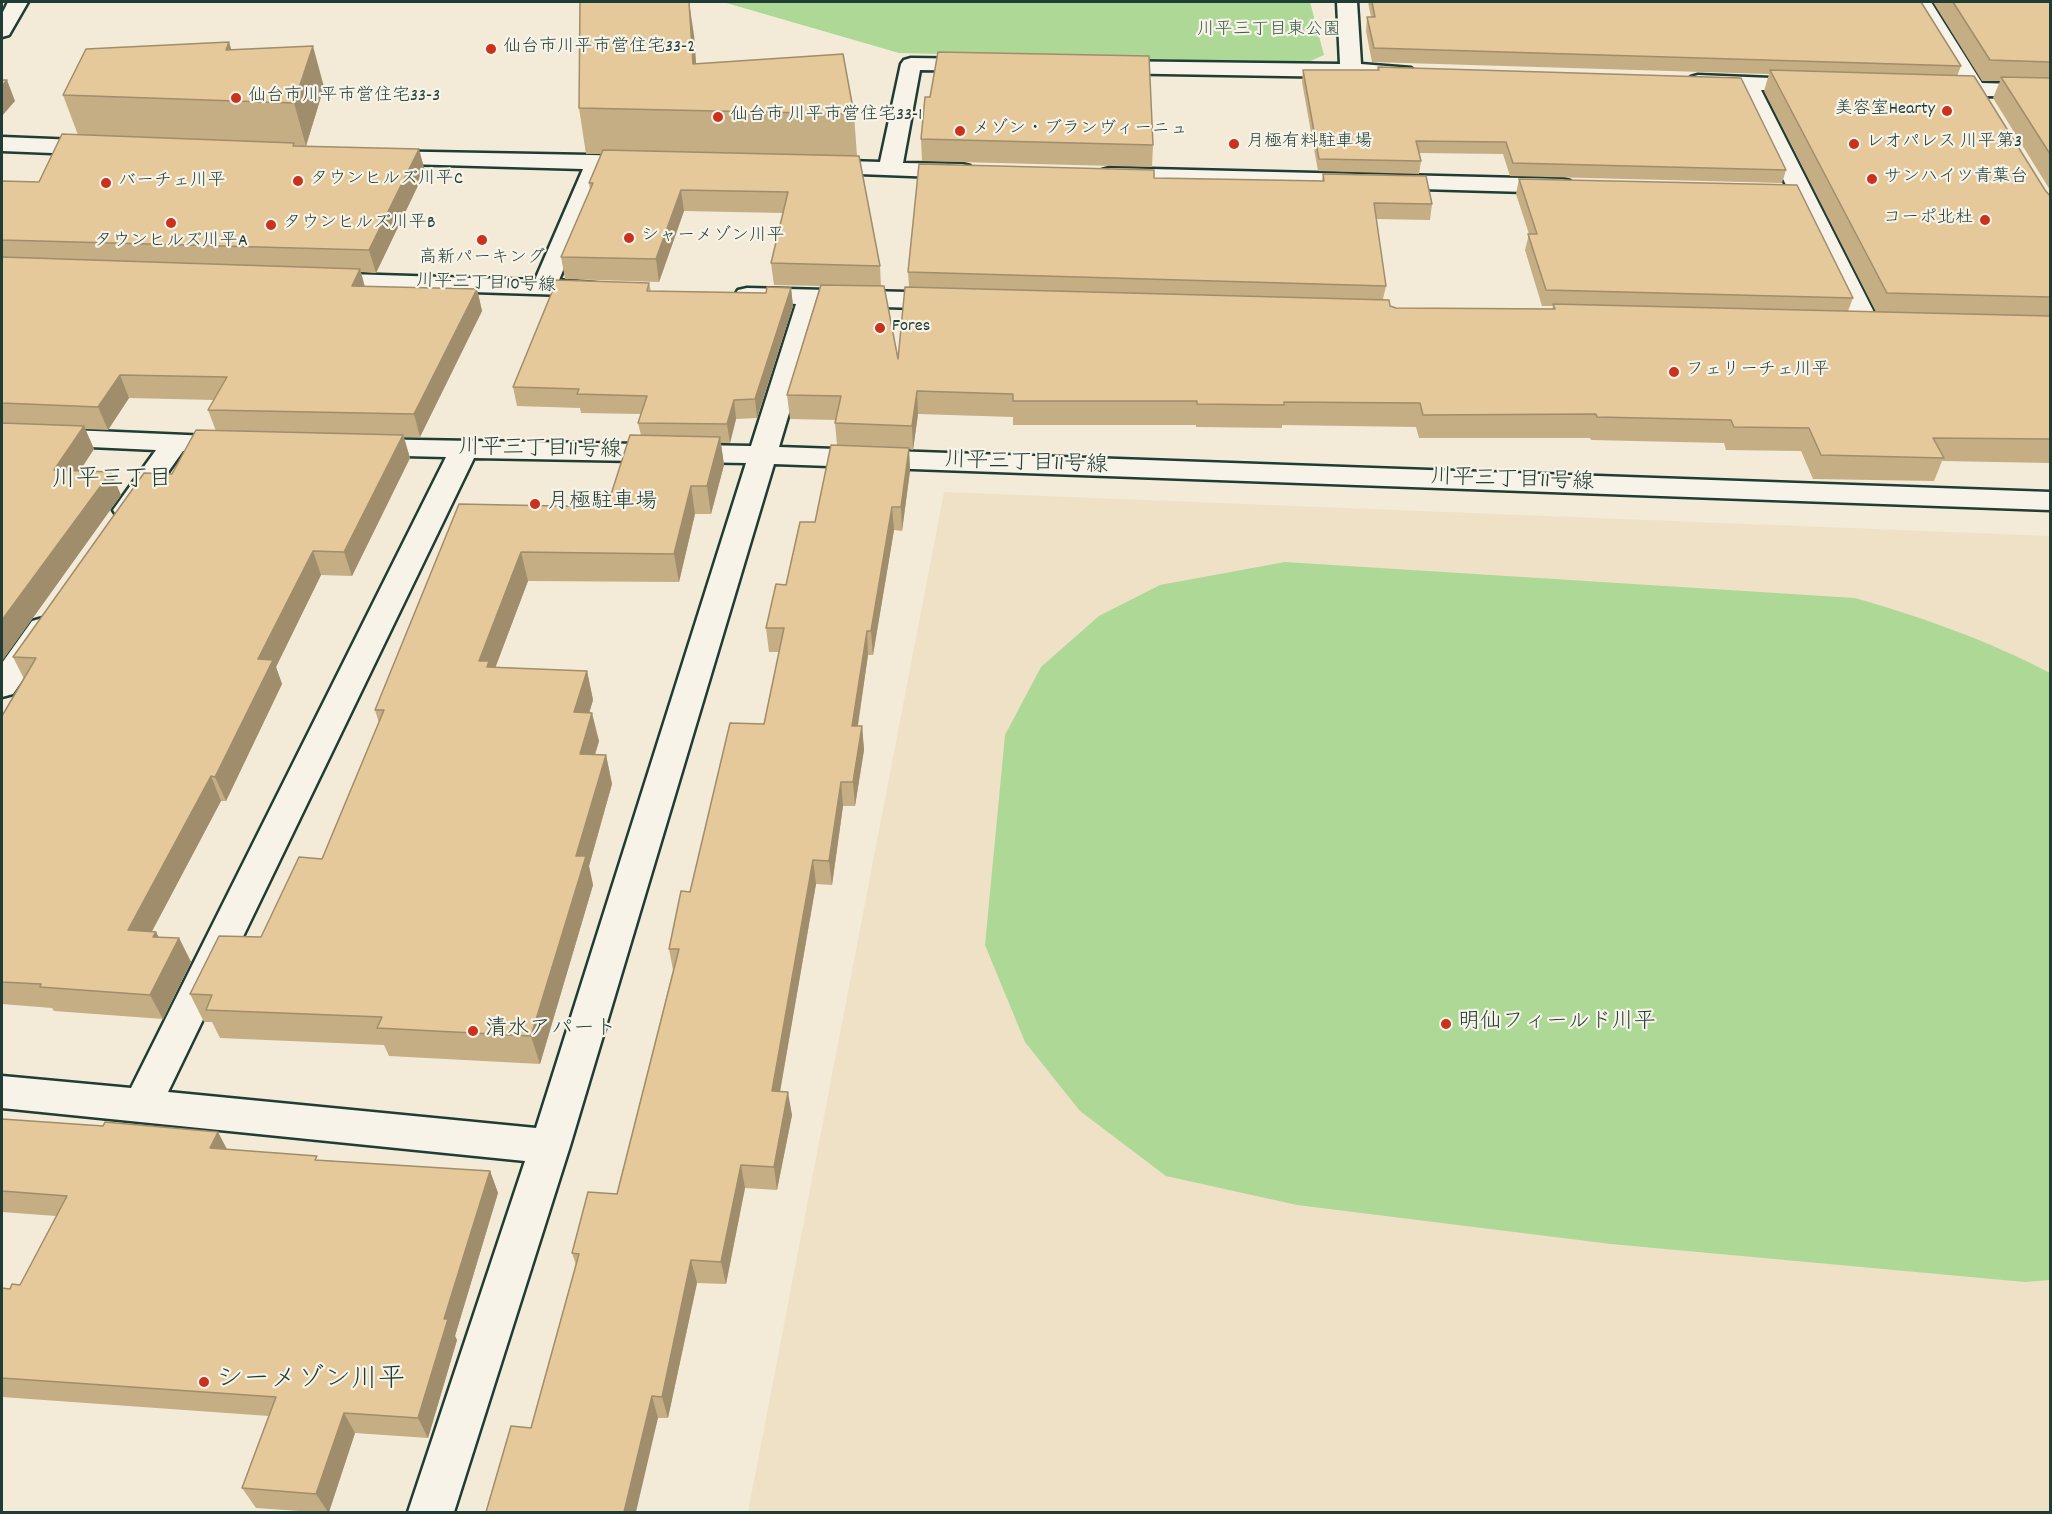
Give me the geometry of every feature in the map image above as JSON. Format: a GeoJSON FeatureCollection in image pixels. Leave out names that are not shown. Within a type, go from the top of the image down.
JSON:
{"type":"FeatureCollection","features":[{"type":"Feature","properties":{"kind":"street"},"geometry":{"type":"LineString","coordinates":[[2,31],[18,2]]}},
{"type":"Feature","properties":{"kind":"street"},"geometry":{"type":"LineString","coordinates":[[1347,2],[1352,70]]}},
{"type":"Feature","properties":{"kind":"street"},"geometry":{"type":"LineString","coordinates":[[1921,2],[1988,109]]}},
{"type":"Feature","properties":{"kind":"street"},"geometry":{"type":"LineString","coordinates":[[890,169],[911,64],[1006,65]]}},
{"type":"Feature","properties":{"kind":"street"},"geometry":{"type":"LineString","coordinates":[[1090,66],[1423,72]]}},
{"type":"Feature","properties":{"kind":"street"},"geometry":{"type":"LineString","coordinates":[[1675,81],[1827,85]]}},
{"type":"Feature","properties":{"kind":"street"},"geometry":{"type":"LineString","coordinates":[[1747,83],[1867,326]]}},
{"type":"Feature","properties":{"kind":"street"},"geometry":{"type":"LineString","coordinates":[[1918,88],[2050,92]]}},
{"type":"Feature","properties":{"kind":"street"},"geometry":{"type":"LineString","coordinates":[[2,144],[121,148]]}},
{"type":"Feature","properties":{"kind":"street"},"geometry":{"type":"LineString","coordinates":[[357,157],[668,163]]}},
{"type":"Feature","properties":{"kind":"street"},"geometry":{"type":"LineString","coordinates":[[544,287],[597,162]]}},
{"type":"Feature","properties":{"kind":"street"},"geometry":{"type":"LineString","coordinates":[[796,167],[986,172]]}},
{"type":"Feature","properties":{"kind":"street"},"geometry":{"type":"LineString","coordinates":[[1094,174],[1585,187]]}},
{"type":"Feature","properties":{"kind":"street"},"geometry":{"type":"LineString","coordinates":[[1777,192],[1801,192]]}},
{"type":"Feature","properties":{"kind":"street","name":"川平三丁目10号線"},"geometry":{"type":"LineString","coordinates":[[293,279],[614,290]]}},
{"type":"Feature","properties":{"kind":"street"},"geometry":{"type":"LineString","coordinates":[[718,294],[965,301]]}},
{"type":"Feature","properties":{"kind":"street"},"geometry":{"type":"LineString","coordinates":[[431,1512],[550,1146],[811,297]]}},
{"type":"Feature","properties":{"kind":"street"},"geometry":{"type":"LineString","coordinates":[[2,435],[256,445]]}},
{"type":"Feature","properties":{"kind":"street"},"geometry":{"type":"LineString","coordinates":[[112,531],[175,443]]}},
{"type":"Feature","properties":{"kind":"street","name":"川平三丁目11号線"},"geometry":{"type":"LineString","coordinates":[[337,447],[762,455],[2050,501]]}},
{"type":"Feature","properties":{"kind":"street"},"geometry":{"type":"LineString","coordinates":[[142,1106],[464,450]]}},
{"type":"Feature","properties":{"kind":"street"},"geometry":{"type":"LineString","coordinates":[[2,686],[57,609]]}},
{"type":"Feature","properties":{"kind":"street"},"geometry":{"type":"LineString","coordinates":[[2,1092],[550,1146]]}},
{"type":"Feature","properties":{"kind":"shaded area","name":"明仙フィールド川平"},"geometry":{"type":"Polygon","coordinates":[[[944,492],[2050,536],[2050,1512],[748,1512],[944,492]]]}},
{"type":"Feature","properties":{"kind":"green space","name":"川平三丁目東公園"},"geometry":{"type":"Polygon","coordinates":[[[723,2],[1310,2],[1324,55],[1306,63],[899,53],[723,2]]]}},
{"type":"Feature","properties":{"kind":"green space"},"geometry":{"type":"Polygon","coordinates":[[[1285,562],[1855,598],[1955,631],[2003,650],[2050,673],[2050,1280],[2025,1282],[1611,1244],[1297,1205],[1166,1176],[1080,1111],[1025,1042],[985,945],[1005,735],[1041,667],[1099,616],[1160,585],[1285,562]]]}},
{"type":"Feature","properties":{"kind":"building"},"geometry":{"type":"Polygon","coordinates":[[[580,2],[689,2],[693,64],[843,54],[854,114],[579,108],[580,2]]]}},
{"type":"Feature","properties":{"kind":"building"},"geometry":{"type":"Polygon","coordinates":[[[1372,2],[1921,2],[1961,66],[1374,48],[1367,17],[1375,17],[1372,2]]]}},
{"type":"Feature","properties":{"kind":"building"},"geometry":{"type":"Polygon","coordinates":[[[1953,2],[2050,2],[2050,62],[1990,60],[1953,2]]]}},
{"type":"Feature","properties":{"kind":"building"},"geometry":{"type":"Polygon","coordinates":[[[229,42],[226,50],[313,46],[294,103],[63,95],[86,49],[229,42]]]}},
{"type":"Feature","properties":{"kind":"building"},"geometry":{"type":"Polygon","coordinates":[[[938,52],[1149,56],[1153,145],[921,139],[925,97],[930,97],[938,52]]]}},
{"type":"Feature","properties":{"kind":"building"},"geometry":{"type":"Polygon","coordinates":[[[1378,67],[1741,78],[1786,170],[1513,163],[1506,142],[1416,141],[1421,161],[1319,159],[1303,70],[1379,70],[1378,67]]]}},
{"type":"Feature","properties":{"kind":"building"},"geometry":{"type":"Polygon","coordinates":[[[1770,70],[1974,76],[2050,196],[2050,297],[1887,293],[1770,70]]]}},
{"type":"Feature","properties":{"kind":"building"},"geometry":{"type":"Polygon","coordinates":[[[2001,77],[2050,78],[2050,154],[2001,77]]]}},
{"type":"Feature","properties":{"kind":"building"},"geometry":{"type":"Polygon","coordinates":[[[62,134],[294,143],[293,146],[419,149],[369,250],[2,240],[2,181],[39,182],[62,134]]]}},
{"type":"Feature","properties":{"kind":"building"},"geometry":{"type":"Polygon","coordinates":[[[603,150],[859,156],[880,266],[771,263],[788,192],[681,190],[656,259],[561,257],[593,183],[589,183],[603,150]]]}},
{"type":"Feature","properties":{"kind":"building"},"geometry":{"type":"Polygon","coordinates":[[[919,164],[1154,170],[1154,178],[1324,181],[1323,174],[1426,176],[1432,204],[1374,203],[1386,286],[908,272],[919,164]]]}},
{"type":"Feature","properties":{"kind":"building"},"geometry":{"type":"Polygon","coordinates":[[[1519,179],[1797,185],[1853,298],[1546,290],[1528,234],[1537,234],[1519,179]]]}},
{"type":"Feature","properties":{"kind":"building"},"geometry":{"type":"Polygon","coordinates":[[[2,257],[360,269],[352,286],[477,289],[414,414],[208,410],[227,377],[120,375],[98,407],[2,403],[2,257]]]}},
{"type":"Feature","properties":{"kind":"building"},"geometry":{"type":"Polygon","coordinates":[[[555,280],[649,283],[647,291],[766,293],[767,287],[791,288],[755,399],[734,400],[727,424],[638,423],[647,396],[577,394],[579,389],[513,387],[555,280]]]}},
{"type":"Feature","properties":{"kind":"building"},"geometry":{"type":"Polygon","coordinates":[[[821,285],[884,286],[898,359],[905,287],[1389,300],[1390,306],[1396,308],[1555,309],[1553,304],[2050,316],[2050,439],[1933,438],[1944,458],[1821,455],[1809,428],[1734,427],[1731,420],[1597,417],[1596,414],[1423,415],[1420,403],[1284,402],[1284,405],[1197,404],[1197,401],[1013,401],[1013,394],[917,391],[912,426],[835,423],[841,396],[787,395],[821,285]]]}},
{"type":"Feature","properties":{"kind":"building"},"geometry":{"type":"Polygon","coordinates":[[[2,423],[84,426],[54,470],[111,472],[2,620],[2,423]]]}},
{"type":"Feature","properties":{"kind":"building"},"geometry":{"type":"Polygon","coordinates":[[[196,430],[403,435],[344,552],[313,551],[258,659],[273,660],[215,777],[211,776],[128,930],[156,932],[153,937],[179,938],[150,995],[2,982],[2,716],[36,658],[13,657],[144,473],[172,474],[196,430]]]}},
{"type":"Feature","properties":{"kind":"building"},"geometry":{"type":"Polygon","coordinates":[[[630,435],[720,437],[707,486],[691,486],[674,554],[521,552],[479,661],[489,661],[487,667],[587,671],[574,712],[592,713],[580,754],[606,755],[576,856],[586,856],[531,1036],[377,1028],[382,1017],[206,1010],[212,995],[190,994],[219,936],[261,937],[299,857],[322,859],[384,710],[375,710],[459,504],[607,507],[630,435]]]}},
{"type":"Feature","properties":{"kind":"building"},"geometry":{"type":"Polygon","coordinates":[[[831,445],[909,448],[901,507],[892,507],[871,631],[867,631],[852,726],[862,726],[853,782],[841,782],[829,861],[813,860],[772,1091],[788,1092],[774,1167],[741,1165],[721,1262],[691,1260],[662,1397],[652,1396],[624,1512],[486,1512],[511,1426],[531,1428],[579,1254],[572,1253],[588,1192],[617,1194],[679,949],[669,949],[681,891],[690,892],[730,723],[764,724],[784,628],[766,628],[776,584],[786,585],[800,522],[815,522],[831,445]]]}},
{"type":"Feature","properties":{"kind":"building"},"geometry":{"type":"Polygon","coordinates":[[[2,1119],[103,1126],[105,1122],[218,1132],[210,1148],[317,1156],[315,1160],[490,1171],[444,1319],[448,1319],[418,1418],[344,1413],[316,1494],[242,1488],[276,1397],[2,1378],[2,1288],[10,1289],[12,1284],[20,1285],[67,1196],[2,1191],[2,1119]]]}},
{"type":"Feature","properties":{"kind":"place","name":"仙台市川平市営住宅33-2"},"geometry":{"type":"Point","coordinates":[491,49]}},
{"type":"Feature","properties":{"kind":"place","name":"仙台市川平市営住宅33-3"},"geometry":{"type":"Point","coordinates":[236,98]}},
{"type":"Feature","properties":{"kind":"place","name":"美容室Hearty"},"geometry":{"type":"Point","coordinates":[1947,111]}},
{"type":"Feature","properties":{"kind":"place","name":"仙台市 川平市営住宅33-1"},"geometry":{"type":"Point","coordinates":[718,117]}},
{"type":"Feature","properties":{"kind":"place","name":"メゾン・ブランヴィーニュ"},"geometry":{"type":"Point","coordinates":[960,131]}},
{"type":"Feature","properties":{"kind":"place","name":"月極有料駐車場"},"geometry":{"type":"Point","coordinates":[1234,144]}},
{"type":"Feature","properties":{"kind":"place","name":"レオパレス 川平第3"},"geometry":{"type":"Point","coordinates":[1854,144]}},
{"type":"Feature","properties":{"kind":"place","name":"サンハイツ青葉台"},"geometry":{"type":"Point","coordinates":[1872,179]}},
{"type":"Feature","properties":{"kind":"place","name":"タウンヒルズ川平C"},"geometry":{"type":"Point","coordinates":[298,181]}},
{"type":"Feature","properties":{"kind":"place","name":"バーチェ川平"},"geometry":{"type":"Point","coordinates":[106,183]}},
{"type":"Feature","properties":{"kind":"place","name":"コーポ北杜"},"geometry":{"type":"Point","coordinates":[1985,220]}},
{"type":"Feature","properties":{"kind":"place","name":"タウンヒルズ川平A"},"geometry":{"type":"Point","coordinates":[171,223]}},
{"type":"Feature","properties":{"kind":"place","name":"タウンヒルズ川平B"},"geometry":{"type":"Point","coordinates":[271,225]}},
{"type":"Feature","properties":{"kind":"place","name":"シャーメゾン川平"},"geometry":{"type":"Point","coordinates":[629,238]}},
{"type":"Feature","properties":{"kind":"place","name":"高新パーキング"},"geometry":{"type":"Point","coordinates":[482,240]}},
{"type":"Feature","properties":{"kind":"place","name":"Fores"},"geometry":{"type":"Point","coordinates":[880,328]}},
{"type":"Feature","properties":{"kind":"place","name":"フェリーチェ川平"},"geometry":{"type":"Point","coordinates":[1674,372]}},
{"type":"Feature","properties":{"kind":"place","name":"月極駐車場"},"geometry":{"type":"Point","coordinates":[535,504]}},
{"type":"Feature","properties":{"kind":"place","name":"明仙フィールド川平"},"geometry":{"type":"Point","coordinates":[1446,1024]}},
{"type":"Feature","properties":{"kind":"place","name":"清水アパート"},"geometry":{"type":"Point","coordinates":[473,1031]}},
{"type":"Feature","properties":{"kind":"place","name":"シーメゾン川平"},"geometry":{"type":"Point","coordinates":[204,1382]}},
{"type":"Feature","properties":{"kind":"district","name":"川平三丁目"},"geometry":{"type":"Point","coordinates":[112,482]}}]}
